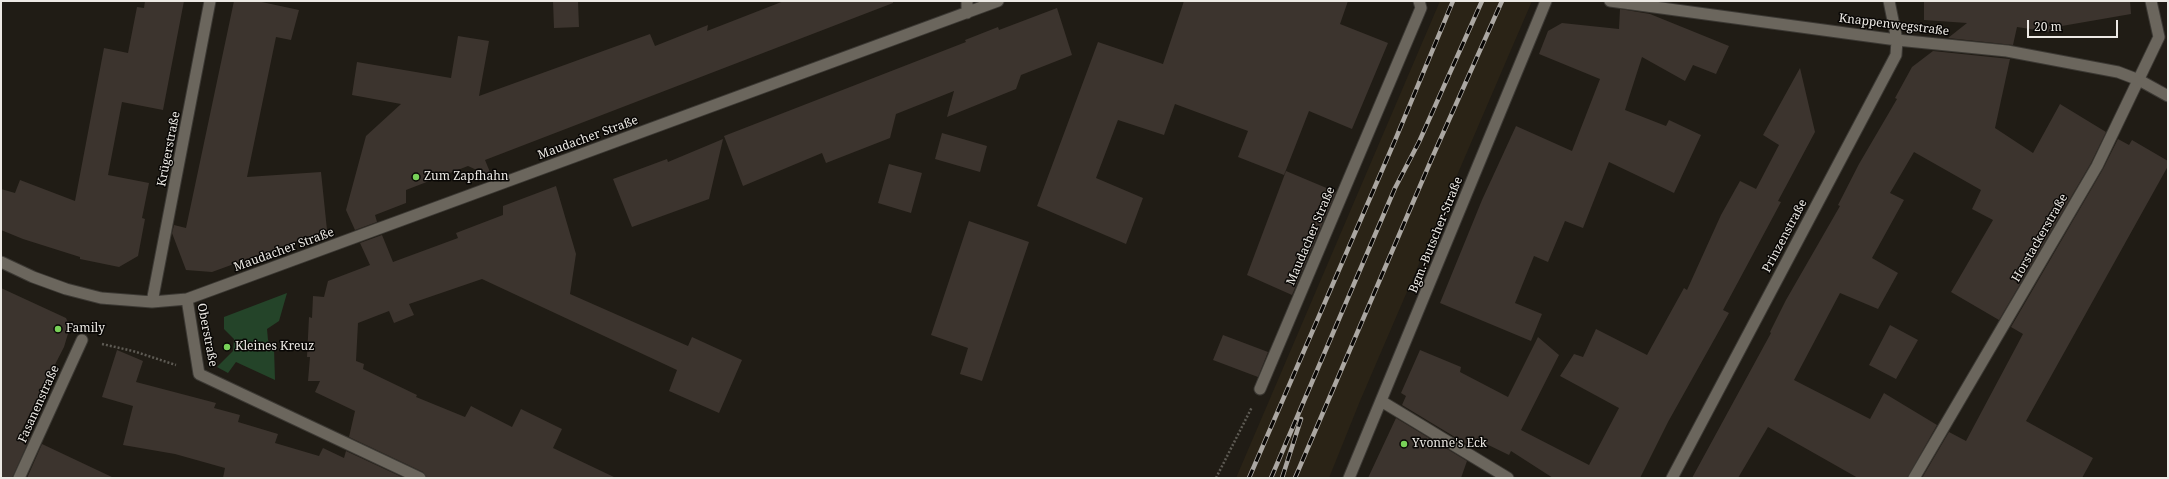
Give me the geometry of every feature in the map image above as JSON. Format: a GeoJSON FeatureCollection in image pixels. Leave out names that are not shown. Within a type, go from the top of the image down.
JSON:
{"type":"FeatureCollection","features":[{"type":"Feature","properties":{"kind":"street","name":"Krügerstraße"},"geometry":{"type":"LineString","coordinates":[[152,302],[210,1]]}},
{"type":"Feature","properties":{"kind":"street"},"geometry":{"type":"LineString","coordinates":[[967,1],[967,13]]}},
{"type":"Feature","properties":{"kind":"street","name":"Maudacher Straße"},"geometry":{"type":"LineString","coordinates":[[187,299],[998,1]]}},
{"type":"Feature","properties":{"kind":"street","name":"Maudacher Straße"},"geometry":{"type":"LineString","coordinates":[[1260,389],[1422,8],[1419,1]]}},
{"type":"Feature","properties":{"kind":"street","name":"Bgm.-Butscher-Straße"},"geometry":{"type":"LineString","coordinates":[[1349,478],[1546,1]]}},
{"type":"Feature","properties":{"kind":"street","name":"Knappenwegstraße"},"geometry":{"type":"LineString","coordinates":[[1610,1],[1897,40],[2008,51],[2118,72],[2139,80],[2168,96]]}},
{"type":"Feature","properties":{"kind":"street","name":"Prinzenstraße"},"geometry":{"type":"LineString","coordinates":[[1672,478],[1896,55],[1897,40],[1889,1]]}},
{"type":"Feature","properties":{"kind":"street","name":"Horstackerstraße"},"geometry":{"type":"LineString","coordinates":[[1914,478],[2097,166],[2159,37],[2151,1]]}},
{"type":"Feature","properties":{"kind":"street","name":"Oberstraße"},"geometry":{"type":"LineString","coordinates":[[1,262],[33,277],[66,289],[101,298],[152,302],[187,299],[199,374],[420,478]]}},
{"type":"Feature","properties":{"kind":"street","name":"Fasanenstraße"},"geometry":{"type":"LineString","coordinates":[[19,478],[82,340]]}},
{"type":"Feature","properties":{"kind":"street"},"geometry":{"type":"LineString","coordinates":[[1381,401],[1508,478]]}},
{"type":"Feature","properties":{"kind":"path"},"geometry":{"type":"LineString","coordinates":[[82,340],[133,350],[199,374]]}},
{"type":"Feature","properties":{"kind":"path"},"geometry":{"type":"LineString","coordinates":[[1216,478],[1260,389]]}},
{"type":"Feature","properties":{"kind":"shaded area"},"geometry":{"type":"Polygon","coordinates":[[[1440,1],[1532,1],[1360,401],[1329,478],[1236,478],[1440,1]]]}},
{"type":"Feature","properties":{"kind":"green space"},"geometry":{"type":"Polygon","coordinates":[[[287,293],[279,321],[267,329],[268,340],[274,348],[275,380],[236,362],[228,373],[217,367],[233,351],[234,339],[224,329],[224,317],[287,293]]]}},
{"type":"Feature","properties":{"kind":"building"},"geometry":{"type":"Polygon","coordinates":[[[145,1],[184,1],[163,110],[122,102],[108,175],[149,183],[142,218],[145,219],[138,256],[119,267],[80,259],[80,257],[23,239],[1,230],[1,189],[15,193],[20,180],[75,201],[104,48],[128,53],[137,7],[144,8],[145,1]]]}},
{"type":"Feature","properties":{"kind":"building"},"geometry":{"type":"Polygon","coordinates":[[[234,1],[257,1],[299,10],[291,40],[276,37],[247,177],[321,172],[327,230],[212,272],[186,270],[172,233],[174,225],[186,228],[234,1]]]}},
{"type":"Feature","properties":{"kind":"building"},"geometry":{"type":"Polygon","coordinates":[[[553,1],[578,1],[579,27],[554,28],[553,1]]]}},
{"type":"Feature","properties":{"kind":"building"},"geometry":{"type":"Polygon","coordinates":[[[784,1],[893,1],[893,3],[485,160],[492,177],[468,166],[406,190],[406,203],[375,215],[377,222],[355,230],[346,210],[366,136],[401,104],[352,95],[357,62],[451,78],[458,36],[489,41],[479,96],[650,34],[655,46],[708,25],[707,31],[784,1]]]}},
{"type":"Feature","properties":{"kind":"building"},"geometry":{"type":"Polygon","coordinates":[[[1184,1],[1348,1],[1340,24],[1388,43],[1352,129],[1309,111],[1284,175],[1238,157],[1248,131],[1175,104],[1164,135],[1118,120],[1096,178],[1143,198],[1126,244],[1037,206],[1098,42],[1163,64],[1184,1]]]}},
{"type":"Feature","properties":{"kind":"building"},"geometry":{"type":"Polygon","coordinates":[[[1924,1],[2130,1],[2131,14],[2056,27],[2057,33],[2017,27],[2013,45],[1948,38],[1967,23],[1924,20],[1924,1]]]}},
{"type":"Feature","properties":{"kind":"building"},"geometry":{"type":"Polygon","coordinates":[[[1057,8],[1072,55],[1021,75],[1016,89],[947,117],[954,91],[896,114],[890,138],[826,163],[822,153],[743,186],[724,136],[966,42],[965,40],[998,27],[999,30],[1057,8]]]}},
{"type":"Feature","properties":{"kind":"building"},"geometry":{"type":"Polygon","coordinates":[[[1620,9],[1650,14],[1729,46],[1716,74],[1693,65],[1685,81],[1642,57],[1625,110],[1666,126],[1669,120],[1701,135],[1674,193],[1609,162],[1583,228],[1565,221],[1548,262],[1534,256],[1515,303],[1542,314],[1531,341],[1440,303],[1482,200],[1516,126],[1572,151],[1600,79],[1539,54],[1548,31],[1562,23],[1619,29],[1620,9]]]}},
{"type":"Feature","properties":{"kind":"building"},"geometry":{"type":"Polygon","coordinates":[[[1933,51],[2010,59],[1995,128],[2033,153],[2060,104],[2106,132],[2091,163],[1999,320],[1951,292],[1993,220],[1972,209],[1981,190],[1914,152],[1890,193],[1904,200],[1872,258],[1898,273],[1878,309],[1840,293],[1794,380],[1870,419],[1884,393],[1937,425],[1907,478],[1858,478],[1768,427],[1738,478],[1692,478],[1771,333],[1770,332],[1786,300],[1840,206],[1838,205],[1859,164],[1897,99],[1895,98],[1912,67],[1933,51]]]}},
{"type":"Feature","properties":{"kind":"building"},"geometry":{"type":"Polygon","coordinates":[[[1800,68],[1815,132],[1778,201],[1781,202],[1723,310],[1729,313],[1668,422],[1640,478],[1553,478],[1511,451],[1509,455],[1476,439],[1473,448],[1402,405],[1406,396],[1401,393],[1420,350],[1461,367],[1460,372],[1508,397],[1538,337],[1559,355],[1521,430],[1589,465],[1619,408],[1560,376],[1574,354],[1583,357],[1596,329],[1647,355],[1684,288],[1687,290],[1721,215],[1740,181],[1756,189],[1779,145],[1763,135],[1800,68]]]}},
{"type":"Feature","properties":{"kind":"building"},"geometry":{"type":"Polygon","coordinates":[[[942,133],[987,146],[980,172],[935,159],[942,133]]]}},
{"type":"Feature","properties":{"kind":"building"},"geometry":{"type":"Polygon","coordinates":[[[723,139],[709,199],[632,227],[613,179],[667,159],[668,162],[723,139]]]}},
{"type":"Feature","properties":{"kind":"building"},"geometry":{"type":"Polygon","coordinates":[[[2118,139],[2129,145],[2132,140],[2168,161],[2168,166],[2026,421],[2093,458],[2082,478],[1922,478],[1949,432],[1966,441],[2023,334],[2011,327],[2103,169],[2118,139]]]}},
{"type":"Feature","properties":{"kind":"building"},"geometry":{"type":"Polygon","coordinates":[[[889,164],[922,173],[911,213],[878,203],[889,164]]]}},
{"type":"Feature","properties":{"kind":"building"},"geometry":{"type":"Polygon","coordinates":[[[1286,171],[1336,192],[1292,295],[1247,275],[1286,171]]]}},
{"type":"Feature","properties":{"kind":"building"},"geometry":{"type":"Polygon","coordinates":[[[556,186],[576,254],[570,294],[688,346],[692,337],[742,360],[719,413],[669,391],[677,370],[482,279],[409,304],[414,315],[394,323],[389,311],[358,323],[356,361],[364,364],[363,369],[417,395],[416,397],[465,417],[471,406],[512,427],[521,409],[562,429],[553,448],[616,478],[427,478],[423,472],[349,437],[355,411],[315,392],[320,381],[308,381],[310,357],[307,357],[309,317],[312,318],[313,296],[324,297],[328,281],[370,265],[360,243],[382,235],[393,262],[458,238],[456,233],[503,215],[503,206],[556,186]]]}},
{"type":"Feature","properties":{"kind":"building"},"geometry":{"type":"Polygon","coordinates":[[[969,221],[1029,242],[982,381],[960,374],[968,348],[931,335],[969,221]]]}},
{"type":"Feature","properties":{"kind":"building"},"geometry":{"type":"Polygon","coordinates":[[[1,288],[66,318],[70,327],[64,347],[20,433],[30,438],[12,478],[1,478],[1,288]]]}},
{"type":"Feature","properties":{"kind":"building"},"geometry":{"type":"Polygon","coordinates":[[[1890,325],[1918,340],[1896,379],[1869,365],[1890,325]]]}},
{"type":"Feature","properties":{"kind":"building"},"geometry":{"type":"Polygon","coordinates":[[[1223,335],[1268,352],[1258,377],[1213,360],[1223,335]]]}},
{"type":"Feature","properties":{"kind":"building"},"geometry":{"type":"Polygon","coordinates":[[[117,350],[143,361],[136,382],[216,403],[214,408],[240,415],[238,422],[278,434],[275,443],[319,456],[323,448],[344,458],[346,451],[404,478],[223,478],[225,468],[175,454],[123,445],[133,406],[102,397],[117,350]]]}},
{"type":"Feature","properties":{"kind":"building","name":"Yvonne's Eck"},"geometry":{"type":"Polygon","coordinates":[[[1396,418],[1467,461],[1461,478],[1368,478],[1396,418]]]}},
{"type":"Feature","properties":{"kind":"building"},"geometry":{"type":"Polygon","coordinates":[[[42,444],[114,478],[27,478],[42,444]]]}},
{"type":"Feature","properties":{"kind":"railway"},"geometry":{"type":"LineString","coordinates":[[1249,478],[1396,138],[1453,1]]}},
{"type":"Feature","properties":{"kind":"railway"},"geometry":{"type":"LineString","coordinates":[[1271,478],[1395,188],[1419,142],[1482,1]]}},
{"type":"Feature","properties":{"kind":"railway"},"geometry":{"type":"LineString","coordinates":[[1295,478],[1432,158],[1502,1]]}},
{"type":"Feature","properties":{"kind":"railway"},"geometry":{"type":"LineString","coordinates":[[1282,478],[1301,419]]}},
{"type":"Feature","properties":{"kind":"place","name":"Zum Zapfhahn"},"geometry":{"type":"Point","coordinates":[416,177]}},
{"type":"Feature","properties":{"kind":"place","name":"Family"},"geometry":{"type":"Point","coordinates":[58,329]}},
{"type":"Feature","properties":{"kind":"place","name":"Kleines Kreuz"},"geometry":{"type":"Point","coordinates":[227,347]}},
{"type":"Feature","properties":{"kind":"place","name":"Yvonne's Eck"},"geometry":{"type":"Point","coordinates":[1404,444]}}]}
